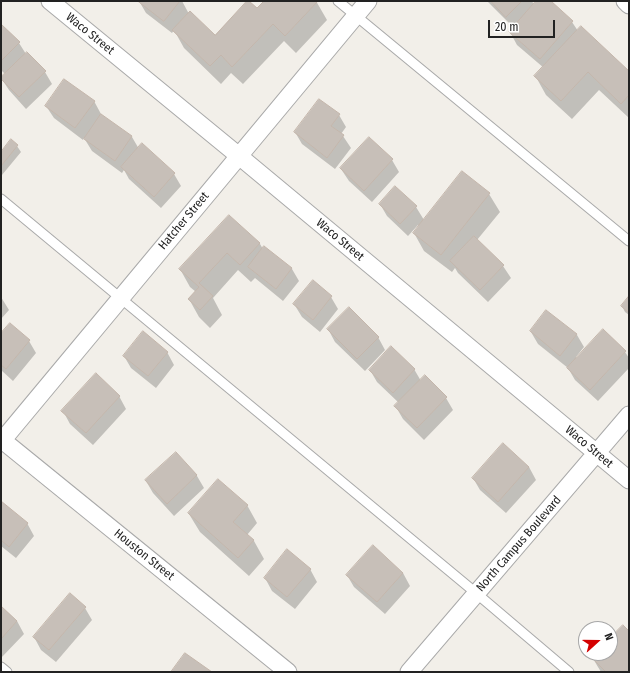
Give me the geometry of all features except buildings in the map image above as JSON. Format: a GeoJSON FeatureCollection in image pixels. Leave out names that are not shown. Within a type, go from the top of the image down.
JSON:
{"type":"FeatureCollection","features":[{"type":"Feature","properties":{"kind":"street","name":"Waco Street"},"geometry":{"type":"LineString","coordinates":[[50,1],[629,480]]}},
{"type":"Feature","properties":{"kind":"street","name":"Hatcher Street"},"geometry":{"type":"LineString","coordinates":[[2,440],[368,1]]}},
{"type":"Feature","properties":{"kind":"street"},"geometry":{"type":"LineString","coordinates":[[625,1],[629,5]]}},
{"type":"Feature","properties":{"kind":"street","name":"North Campus Boulevard"},"geometry":{"type":"LineString","coordinates":[[409,672],[629,415]]}},
{"type":"Feature","properties":{"kind":"street","name":"Houston Street"},"geometry":{"type":"LineString","coordinates":[[2,440],[288,672]]}},
{"type":"Feature","properties":{"kind":"lane"},"geometry":{"type":"LineString","coordinates":[[338,1],[629,242]]}},
{"type":"Feature","properties":{"kind":"lane"},"geometry":{"type":"LineString","coordinates":[[1,199],[569,672]]}},
{"type":"Feature","properties":{"kind":"lane"},"geometry":{"type":"LineString","coordinates":[[1,667],[7,672]]}}]}
